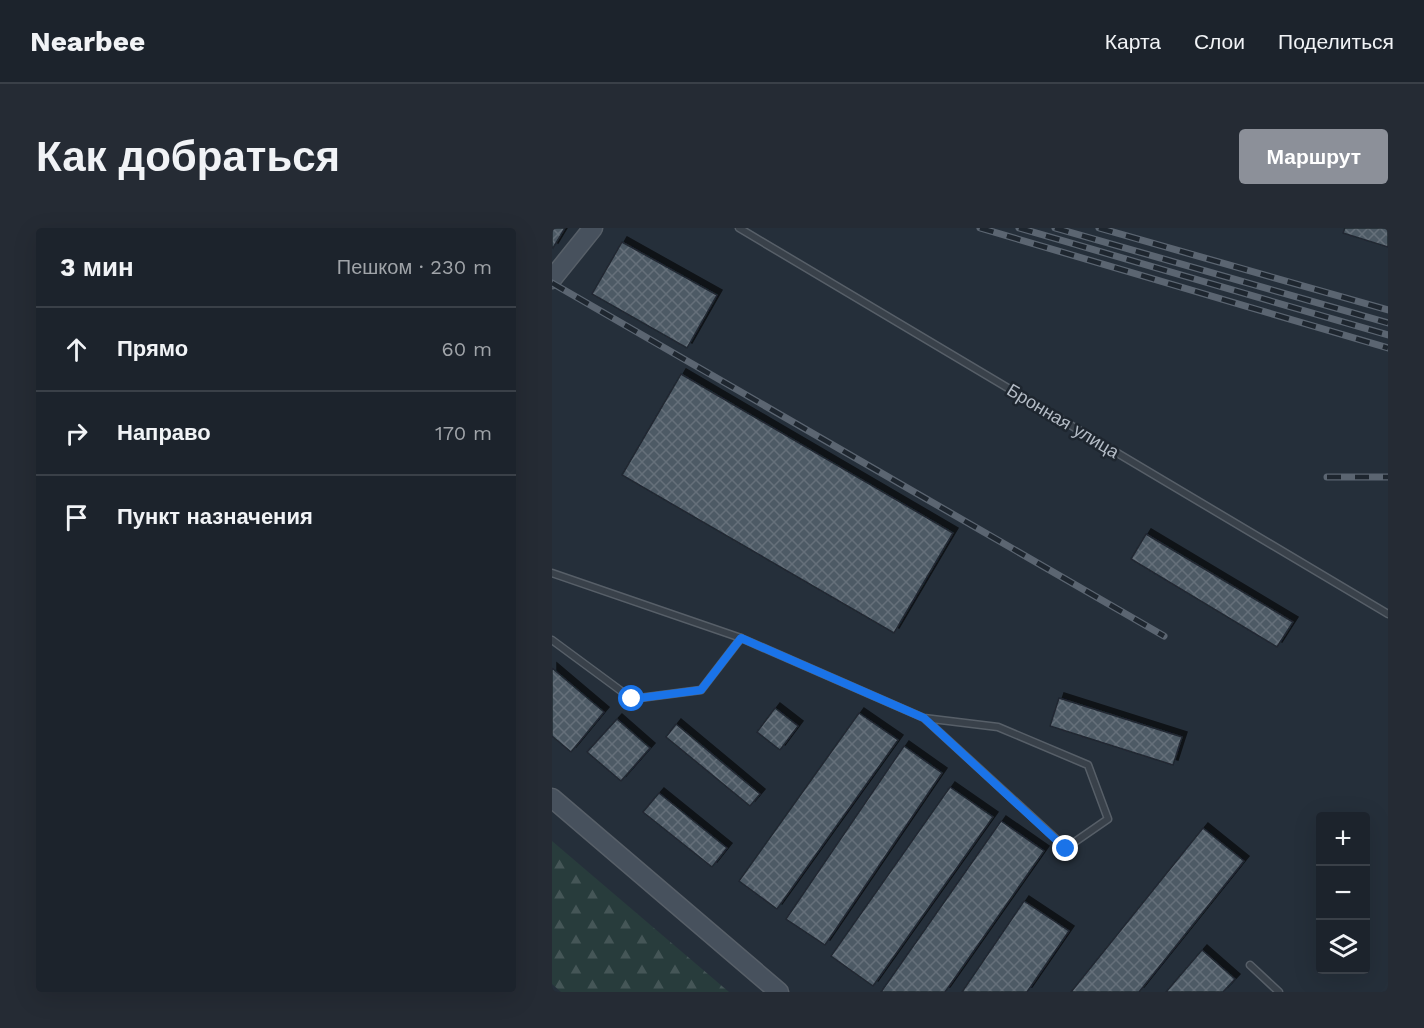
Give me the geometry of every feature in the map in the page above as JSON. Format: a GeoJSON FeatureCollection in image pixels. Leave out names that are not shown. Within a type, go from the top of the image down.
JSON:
{"type":"FeatureCollection","features":[{"type":"Feature","properties":{"kind":"main road"},"geometry":{"type":"LineString","coordinates":[[552,279],[593,228]]}},
{"type":"Feature","properties":{"kind":"main road"},"geometry":{"type":"LineString","coordinates":[[552,798],[779,992]]}},
{"type":"Feature","properties":{"kind":"lane","name":"Бронная улица"},"geometry":{"type":"LineString","coordinates":[[739,228],[1388,614]]}},
{"type":"Feature","properties":{"kind":"lane"},"geometry":{"type":"LineString","coordinates":[[552,573],[741,638],[924,718],[998,727],[1088,765],[1108,819],[1066,849],[924,718]]}},
{"type":"Feature","properties":{"kind":"lane"},"geometry":{"type":"LineString","coordinates":[[552,640],[632,699],[701,690],[741,638]]}},
{"type":"Feature","properties":{"kind":"lane"},"geometry":{"type":"LineString","coordinates":[[1250,965],[1279,992]]}},
{"type":"Feature","properties":{"kind":"green space"},"geometry":{"type":"Polygon","coordinates":[[[552,841],[729,992],[561,992],[552,984],[552,841]]]}},
{"type":"Feature","properties":{"kind":"building"},"geometry":{"type":"Polygon","coordinates":[[[552,228],[565,228],[553,248],[552,247],[552,228]]]}},
{"type":"Feature","properties":{"kind":"building"},"geometry":{"type":"Polygon","coordinates":[[[1345,228],[1388,228],[1388,247],[1343,233],[1345,228]]]}},
{"type":"Feature","properties":{"kind":"building"},"geometry":{"type":"Polygon","coordinates":[[[622,242],[717,295],[687,348],[592,294],[622,242]]]}},
{"type":"Feature","properties":{"kind":"building"},"geometry":{"type":"Polygon","coordinates":[[[681,374],[953,533],[894,633],[622,475],[681,374]]]}},
{"type":"Feature","properties":{"kind":"building"},"geometry":{"type":"Polygon","coordinates":[[[1146,534],[1293,622],[1277,647],[1131,559],[1146,534]]]}},
{"type":"Feature","properties":{"kind":"building"},"geometry":{"type":"Polygon","coordinates":[[[552,668],[604,712],[571,752],[552,736],[552,668]]]}},
{"type":"Feature","properties":{"kind":"building"},"geometry":{"type":"Polygon","coordinates":[[[1059,698],[1182,737],[1173,765],[1050,726],[1059,698]]]}},
{"type":"Feature","properties":{"kind":"building"},"geometry":{"type":"Polygon","coordinates":[[[775,708],[798,726],[780,750],[757,732],[775,708]]]}},
{"type":"Feature","properties":{"kind":"building"},"geometry":{"type":"Polygon","coordinates":[[[859,713],[898,740],[777,909],[739,881],[859,713]]]}},
{"type":"Feature","properties":{"kind":"building"},"geometry":{"type":"Polygon","coordinates":[[[617,719],[650,748],[621,781],[587,752],[617,719]]]}},
{"type":"Feature","properties":{"kind":"building"},"geometry":{"type":"Polygon","coordinates":[[[676,724],[760,794],[750,806],[666,737],[676,724]]]}},
{"type":"Feature","properties":{"kind":"building"},"geometry":{"type":"Polygon","coordinates":[[[904,746],[942,773],[825,945],[786,919],[904,746]]]}},
{"type":"Feature","properties":{"kind":"building"},"geometry":{"type":"Polygon","coordinates":[[[950,787],[993,817],[873,986],[831,956],[950,787]]]}},
{"type":"Feature","properties":{"kind":"building"},"geometry":{"type":"Polygon","coordinates":[[[659,793],[727,848],[712,867],[643,812],[659,793]]]}},
{"type":"Feature","properties":{"kind":"building"},"geometry":{"type":"Polygon","coordinates":[[[1001,821],[1044,851],[945,992],[881,992],[1001,821]]]}},
{"type":"Feature","properties":{"kind":"building"},"geometry":{"type":"Polygon","coordinates":[[[1203,828],[1244,861],[1139,992],[1071,992],[1203,828]]]}},
{"type":"Feature","properties":{"kind":"building"},"geometry":{"type":"Polygon","coordinates":[[[1024,901],[1069,931],[1027,992],[962,992],[1024,901]]]}},
{"type":"Feature","properties":{"kind":"building"},"geometry":{"type":"Polygon","coordinates":[[[1202,950],[1235,979],[1223,992],[1166,992],[1202,950]]]}},
{"type":"Feature","properties":{"kind":"railway"},"geometry":{"type":"LineString","coordinates":[[980,228],[1388,348]]}},
{"type":"Feature","properties":{"kind":"railway"},"geometry":{"type":"LineString","coordinates":[[1019,228],[1388,335]]}},
{"type":"Feature","properties":{"kind":"railway"},"geometry":{"type":"LineString","coordinates":[[1055,228],[1388,323]]}},
{"type":"Feature","properties":{"kind":"railway"},"geometry":{"type":"LineString","coordinates":[[1099,228],[1388,310]]}},
{"type":"Feature","properties":{"kind":"railway"},"geometry":{"type":"LineString","coordinates":[[552,283],[1164,636]]}},
{"type":"Feature","properties":{"kind":"railway"},"geometry":{"type":"LineString","coordinates":[[1327,477],[1388,477]]}},
{"type":"Feature","properties":{"kind":"route"},"geometry":{"type":"LineString","coordinates":[[632,699],[701,690],[741,638],[924,718],[1066,849]]}}]}
